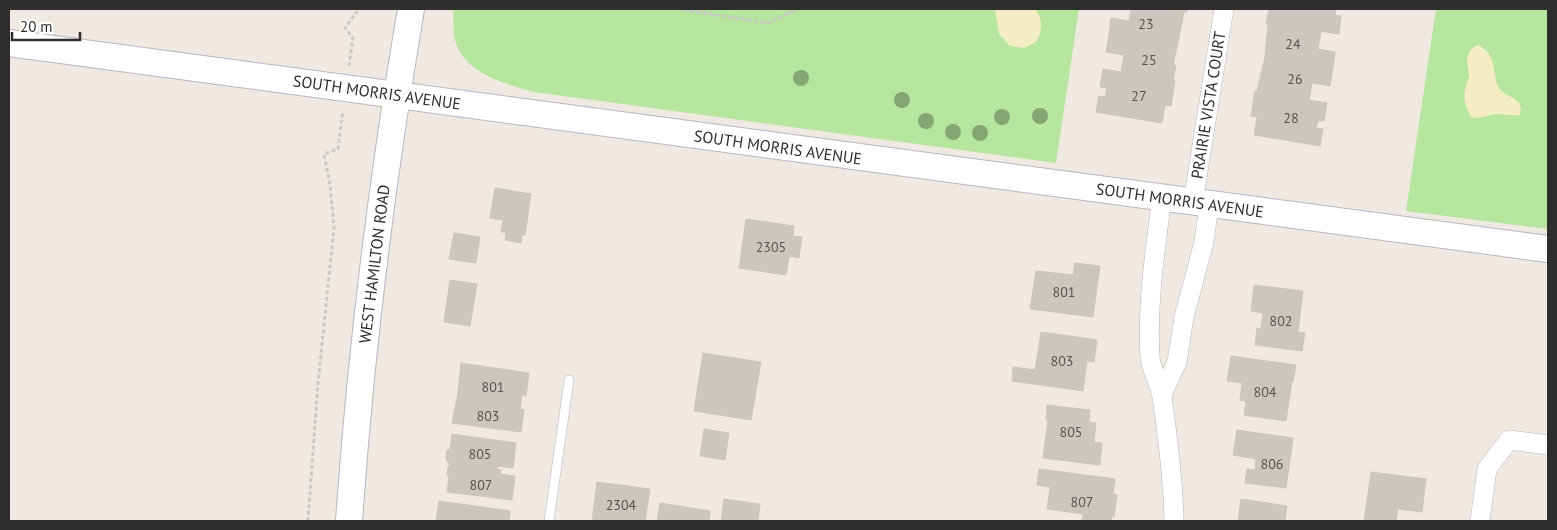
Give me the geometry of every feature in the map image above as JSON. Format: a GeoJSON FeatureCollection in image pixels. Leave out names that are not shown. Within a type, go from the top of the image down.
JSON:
{"type":"FeatureCollection","features":[{"type":"Feature","properties":{"kind":"street","name":"WEST HAMILTON ROAD"},"geometry":{"type":"LineString","coordinates":[[349,521],[355,424],[368,299],[396,95],[411,9]]}},
{"type":"Feature","properties":{"kind":"street","name":"PRAIRIE VISTA COURT"},"geometry":{"type":"LineString","coordinates":[[1162,394],[1177,362],[1184,317],[1204,242],[1201,203],[1224,9]]}},
{"type":"Feature","properties":{"kind":"street","name":"SOUTH MORRIS AVENUE"},"geometry":{"type":"LineString","coordinates":[[9,43],[1548,249]]}},
{"type":"Feature","properties":{"kind":"street"},"geometry":{"type":"LineString","coordinates":[[1162,198],[1155,248],[1150,312],[1150,359],[1162,394],[1174,521]]}},
{"type":"Feature","properties":{"kind":"street"},"geometry":{"type":"LineString","coordinates":[[1480,521],[1488,469],[1509,440],[1548,445]]}},
{"type":"Feature","properties":{"kind":"lane"},"geometry":{"type":"LineString","coordinates":[[549,521],[569,380]]}},
{"type":"Feature","properties":{"kind":"path"},"geometry":{"type":"LineString","coordinates":[[308,521],[318,383],[334,228],[330,184],[324,154],[338,148],[353,38],[345,28],[359,9]]}},
{"type":"Feature","properties":{"kind":"path"},"geometry":{"type":"LineString","coordinates":[[677,9],[768,23],[798,9]]}},
{"type":"Feature","properties":{"kind":"green space"},"geometry":{"type":"Polygon","coordinates":[[[453,9],[1079,9],[1056,163],[534,92],[487,76],[467,61],[460,52],[455,40],[453,9]]]}},
{"type":"Feature","properties":{"kind":"green space"},"geometry":{"type":"Polygon","coordinates":[[[1436,9],[1548,9],[1548,229],[1406,211],[1436,9]]]}},
{"type":"Feature","properties":{"kind":"sand"},"geometry":{"type":"Polygon","coordinates":[[[995,9],[1035,9],[1040,17],[1041,25],[1040,34],[1036,42],[1024,48],[1010,46],[999,34],[995,9]]]}},
{"type":"Feature","properties":{"kind":"sand"},"geometry":{"type":"Polygon","coordinates":[[[1478,45],[1485,49],[1492,60],[1496,79],[1501,90],[1520,105],[1520,115],[1494,114],[1479,118],[1471,117],[1465,97],[1469,75],[1468,54],[1470,50],[1478,45]]]}},
{"type":"Feature","properties":{"kind":"building"},"geometry":{"type":"Polygon","coordinates":[[[1131,9],[1164,9],[1184,12],[1177,47],[1109,35],[1111,18],[1129,21],[1131,9]]]}},
{"type":"Feature","properties":{"kind":"building"},"geometry":{"type":"Polygon","coordinates":[[[1164,9],[1187,9],[1187,12],[1164,9]]]}},
{"type":"Feature","properties":{"kind":"building"},"geometry":{"type":"Polygon","coordinates":[[[1269,9],[1336,9],[1335,15],[1341,16],[1339,34],[1266,23],[1269,9]]]}},
{"type":"Feature","properties":{"kind":"building"},"geometry":{"type":"Polygon","coordinates":[[[1268,23],[1321,31],[1318,49],[1335,52],[1333,68],[1265,57],[1268,23]]]}},
{"type":"Feature","properties":{"kind":"building"},"geometry":{"type":"Polygon","coordinates":[[[1109,35],[1177,47],[1173,65],[1176,65],[1173,81],[1121,72],[1124,55],[1106,52],[1109,35]]]}},
{"type":"Feature","properties":{"kind":"building"},"geometry":{"type":"Polygon","coordinates":[[[1265,57],[1333,68],[1330,86],[1312,83],[1309,100],[1257,91],[1265,57]]]}},
{"type":"Feature","properties":{"kind":"building"},"geometry":{"type":"Polygon","coordinates":[[[1103,69],[1175,81],[1171,106],[1165,105],[1162,123],[1096,112],[1099,96],[1105,97],[1107,88],[1100,87],[1103,69]]]}},
{"type":"Feature","properties":{"kind":"building"},"geometry":{"type":"Polygon","coordinates":[[[1255,91],[1327,103],[1324,121],[1318,120],[1316,128],[1323,129],[1320,146],[1254,135],[1257,117],[1251,116],[1255,91]]]}},
{"type":"Feature","properties":{"kind":"building"},"geometry":{"type":"Polygon","coordinates":[[[495,188],[531,194],[525,235],[522,235],[521,243],[505,240],[506,232],[501,232],[503,220],[490,218],[495,188]]]}},
{"type":"Feature","properties":{"kind":"building"},"geometry":{"type":"Polygon","coordinates":[[[746,219],[794,226],[793,236],[802,237],[799,258],[789,256],[786,275],[739,268],[746,219]]]}},
{"type":"Feature","properties":{"kind":"building"},"geometry":{"type":"Polygon","coordinates":[[[454,233],[480,237],[476,263],[449,259],[454,233]]]}},
{"type":"Feature","properties":{"kind":"building"},"geometry":{"type":"Polygon","coordinates":[[[1075,263],[1100,266],[1093,317],[1030,309],[1036,271],[1073,275],[1075,263]]]}},
{"type":"Feature","properties":{"kind":"building"},"geometry":{"type":"Polygon","coordinates":[[[450,280],[477,284],[470,326],[444,322],[450,280]]]}},
{"type":"Feature","properties":{"kind":"building"},"geometry":{"type":"Polygon","coordinates":[[[1254,285],[1303,291],[1298,332],[1305,333],[1302,351],[1255,345],[1257,328],[1261,329],[1263,313],[1251,311],[1254,285]]]}},
{"type":"Feature","properties":{"kind":"building"},"geometry":{"type":"Polygon","coordinates":[[[1041,332],[1097,340],[1094,362],[1087,361],[1083,391],[1012,381],[1013,367],[1035,370],[1041,332]]]}},
{"type":"Feature","properties":{"kind":"building"},"geometry":{"type":"Polygon","coordinates":[[[703,353],[761,362],[751,420],[694,411],[703,353]]]}},
{"type":"Feature","properties":{"kind":"building"},"geometry":{"type":"Polygon","coordinates":[[[1231,356],[1296,365],[1286,421],[1244,415],[1246,401],[1240,400],[1242,383],[1227,381],[1231,356]]]}},
{"type":"Feature","properties":{"kind":"building"},"geometry":{"type":"Polygon","coordinates":[[[461,363],[529,373],[526,396],[522,395],[521,402],[458,393],[461,363]]]}},
{"type":"Feature","properties":{"kind":"building"},"geometry":{"type":"Polygon","coordinates":[[[458,393],[521,402],[520,409],[524,410],[521,432],[452,423],[458,393]]]}},
{"type":"Feature","properties":{"kind":"building"},"geometry":{"type":"Polygon","coordinates":[[[1047,405],[1090,410],[1089,422],[1096,423],[1094,442],[1102,443],[1100,465],[1043,458],[1048,420],[1046,420],[1047,405]]]}},
{"type":"Feature","properties":{"kind":"building"},"geometry":{"type":"Polygon","coordinates":[[[704,429],[729,433],[725,460],[700,456],[704,429]]]}},
{"type":"Feature","properties":{"kind":"building"},"geometry":{"type":"Polygon","coordinates":[[[1237,430],[1293,438],[1286,488],[1245,483],[1247,469],[1255,470],[1256,459],[1233,455],[1237,430]]]}},
{"type":"Feature","properties":{"kind":"building"},"geometry":{"type":"Polygon","coordinates":[[[452,434],[516,443],[513,468],[498,466],[497,470],[448,463],[446,458],[447,450],[450,449],[452,434]]]}},
{"type":"Feature","properties":{"kind":"building"},"geometry":{"type":"Polygon","coordinates":[[[451,463],[501,470],[500,474],[515,476],[512,500],[447,492],[448,467],[451,463]]]}},
{"type":"Feature","properties":{"kind":"building"},"geometry":{"type":"Polygon","coordinates":[[[1039,469],[1115,479],[1113,494],[1117,495],[1114,517],[1112,516],[1111,521],[1082,521],[1083,514],[1047,509],[1050,487],[1037,485],[1039,469]]]}},
{"type":"Feature","properties":{"kind":"building"},"geometry":{"type":"Polygon","coordinates":[[[1371,472],[1426,479],[1422,512],[1398,509],[1396,521],[1364,521],[1371,472]]]}},
{"type":"Feature","properties":{"kind":"building"},"geometry":{"type":"Polygon","coordinates":[[[597,482],[650,489],[645,521],[592,521],[597,482]]]}},
{"type":"Feature","properties":{"kind":"building"},"geometry":{"type":"Polygon","coordinates":[[[724,499],[760,504],[758,521],[721,521],[724,499]]]}},
{"type":"Feature","properties":{"kind":"building"},"geometry":{"type":"Polygon","coordinates":[[[1241,499],[1287,506],[1285,521],[1238,521],[1241,499]]]}},
{"type":"Feature","properties":{"kind":"building"},"geometry":{"type":"Polygon","coordinates":[[[439,501],[510,511],[509,521],[436,521],[439,501]]]}},
{"type":"Feature","properties":{"kind":"building"},"geometry":{"type":"Polygon","coordinates":[[[660,503],[710,511],[709,521],[657,521],[660,503]]]}}]}
